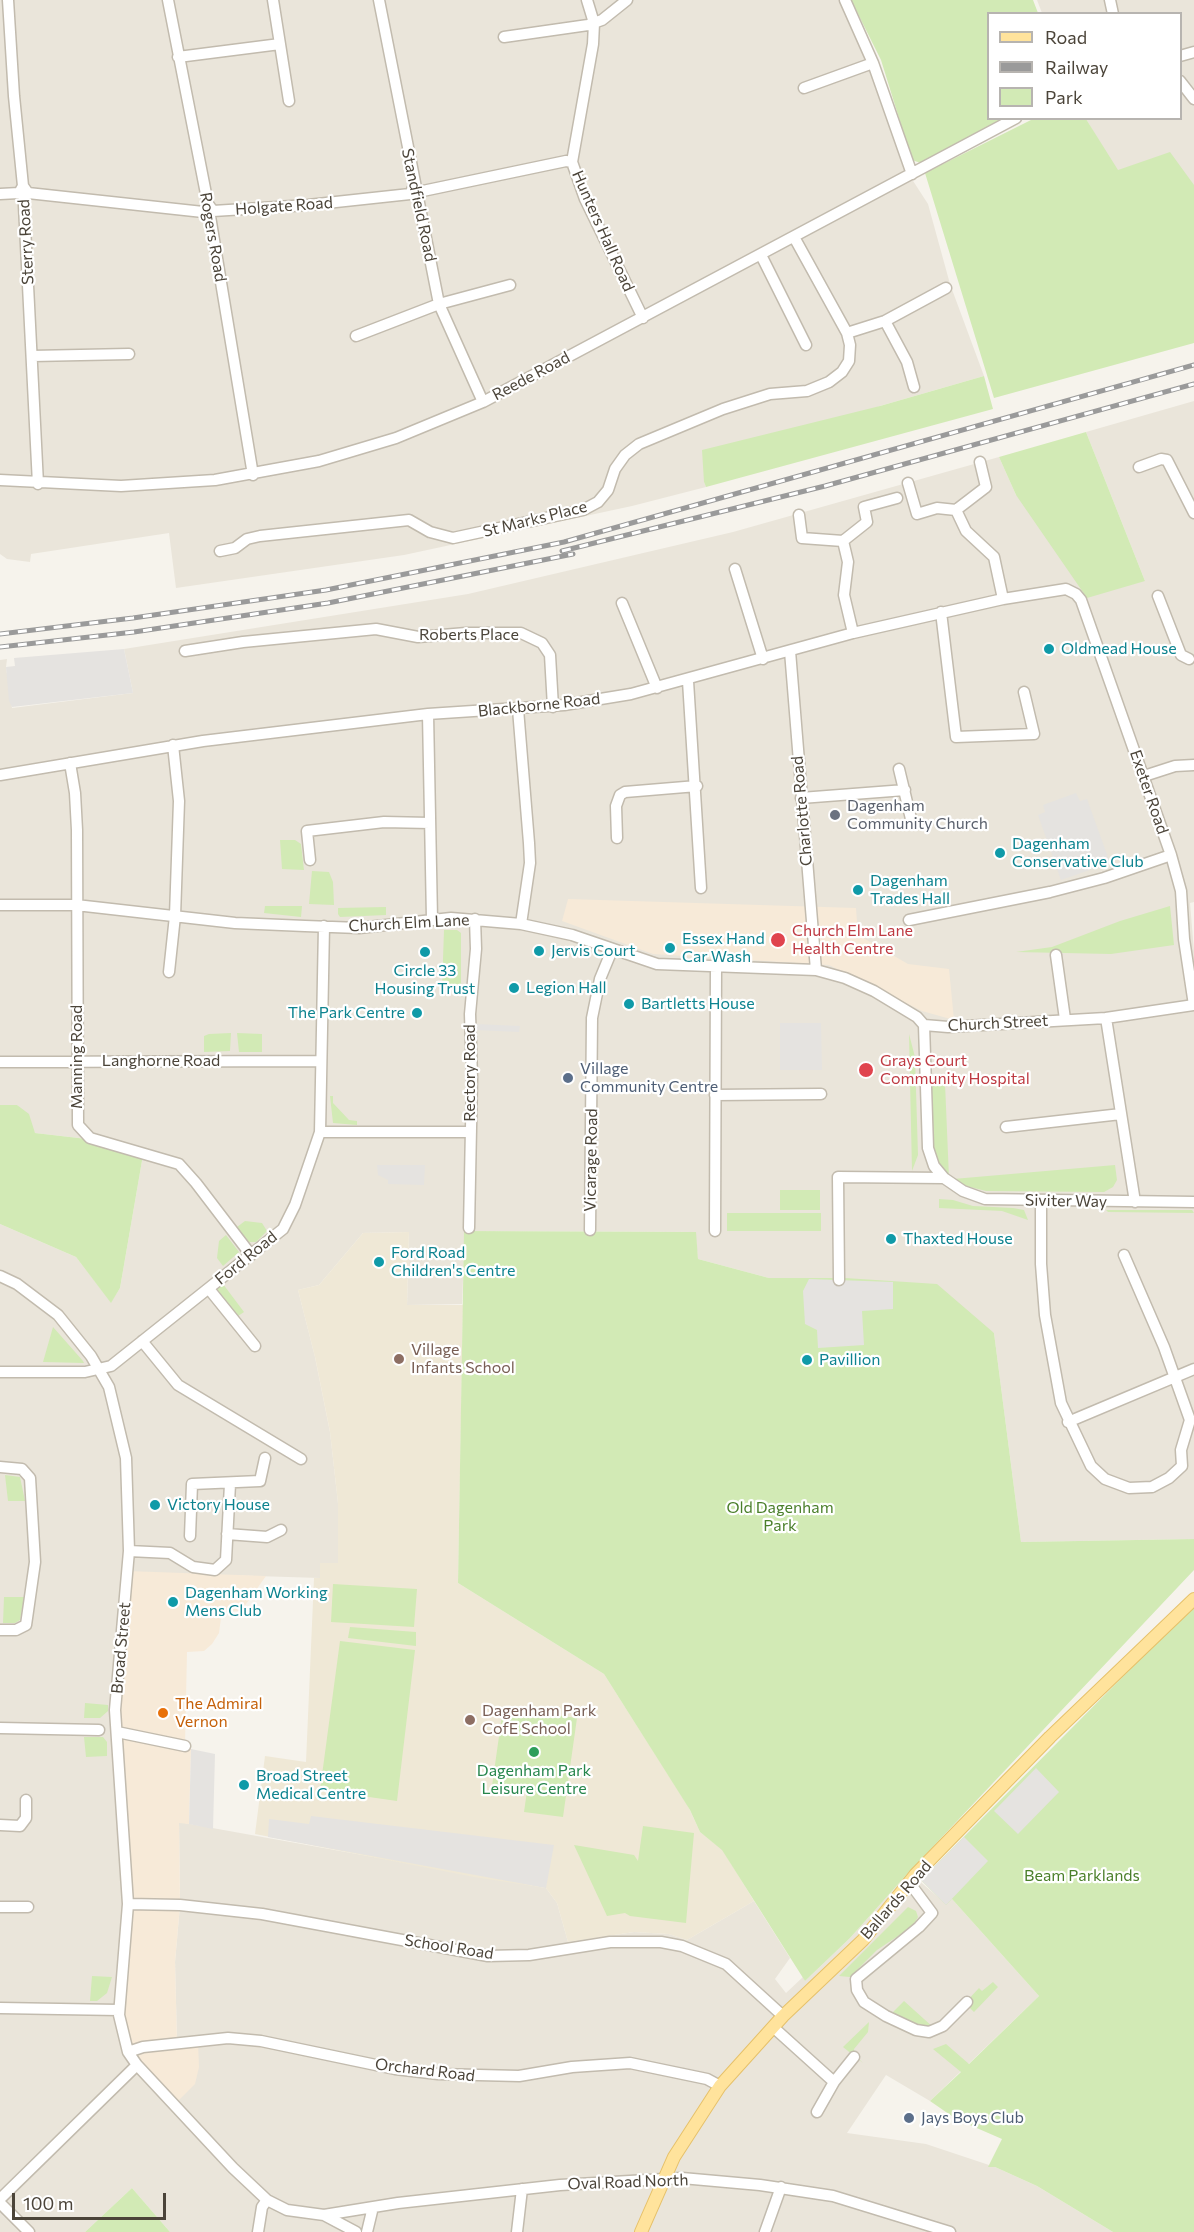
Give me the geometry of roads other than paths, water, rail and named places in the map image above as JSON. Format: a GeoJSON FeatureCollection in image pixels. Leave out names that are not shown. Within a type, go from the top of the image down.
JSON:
{"type":"FeatureCollection","features":[{"type":"Feature","properties":{"kind":"main road","name":"Ballards Road"},"geometry":{"type":"LineString","coordinates":[[641,2232],[682,2143],[720,2086],[783,2016],[863,1940],[909,1882],[1065,1721],[1194,1599]]}},
{"type":"Feature","properties":{"kind":"street","name":"Sterry Road"},"geometry":{"type":"LineString","coordinates":[[8,0],[23,186],[38,484]]}},
{"type":"Feature","properties":{"kind":"street","name":"Rogers Road"},"geometry":{"type":"LineString","coordinates":[[168,0],[208,204],[253,475]]}},
{"type":"Feature","properties":{"kind":"street"},"geometry":{"type":"LineString","coordinates":[[273,0],[289,101]]}},
{"type":"Feature","properties":{"kind":"street","name":"Standfield Road"},"geometry":{"type":"LineString","coordinates":[[379,0],[439,304],[483,402]]}},
{"type":"Feature","properties":{"kind":"street","name":"Hunters Hall Road"},"geometry":{"type":"LineString","coordinates":[[587,0],[594,23],[593,44],[572,162],[585,199],[643,318]]}},
{"type":"Feature","properties":{"kind":"street"},"geometry":{"type":"LineString","coordinates":[[504,36],[594,23],[627,0]]}},
{"type":"Feature","properties":{"kind":"street"},"geometry":{"type":"LineString","coordinates":[[845,0],[873,63],[912,174]]}},
{"type":"Feature","properties":{"kind":"street"},"geometry":{"type":"LineString","coordinates":[[178,57],[280,44]]}},
{"type":"Feature","properties":{"kind":"street"},"geometry":{"type":"LineString","coordinates":[[804,88],[873,63]]}},
{"type":"Feature","properties":{"kind":"street"},"geometry":{"type":"LineString","coordinates":[[1182,84],[1194,99]]}},
{"type":"Feature","properties":{"kind":"street","name":"Reede Road"},"geometry":{"type":"LineString","coordinates":[[0,480],[38,484],[122,486],[196,482],[253,475],[319,462],[432,424],[483,402],[1012,120]]}},
{"type":"Feature","properties":{"kind":"street","name":"Holgate Road"},"geometry":{"type":"LineString","coordinates":[[23,186],[28,193],[203,212],[208,204],[213,211],[318,204],[410,194],[414,186],[418,192],[566,161],[572,162]]}},
{"type":"Feature","properties":{"kind":"street"},"geometry":{"type":"LineString","coordinates":[[0,194],[19,193],[23,186]]}},
{"type":"Feature","properties":{"kind":"street","name":"St Marks Place"},"geometry":{"type":"LineString","coordinates":[[220,551],[235,548],[247,539],[260,536],[409,520],[430,532],[453,538],[583,510],[598,502],[608,490],[615,469],[625,455],[639,444],[723,409],[770,394],[807,391],[829,382],[849,361],[850,345],[847,333],[794,237]]}},
{"type":"Feature","properties":{"kind":"street"},"geometry":{"type":"LineString","coordinates":[[761,255],[806,345]]}},
{"type":"Feature","properties":{"kind":"street"},"geometry":{"type":"LineString","coordinates":[[356,336],[439,304],[510,285]]}},
{"type":"Feature","properties":{"kind":"street"},"geometry":{"type":"LineString","coordinates":[[847,333],[885,321],[946,288]]}},
{"type":"Feature","properties":{"kind":"street"},"geometry":{"type":"LineString","coordinates":[[885,321],[907,363],[914,387]]}},
{"type":"Feature","properties":{"kind":"street"},"geometry":{"type":"LineString","coordinates":[[32,356],[129,354]]}},
{"type":"Feature","properties":{"kind":"street"},"geometry":{"type":"LineString","coordinates":[[1139,467],[1161,459],[1167,460],[1194,513]]}},
{"type":"Feature","properties":{"kind":"street"},"geometry":{"type":"LineString","coordinates":[[908,483],[917,514],[937,508],[956,510],[986,487],[980,462]]}},
{"type":"Feature","properties":{"kind":"street"},"geometry":{"type":"LineString","coordinates":[[799,515],[802,538],[843,542],[867,522],[864,507],[897,498]]}},
{"type":"Feature","properties":{"kind":"street"},"geometry":{"type":"LineString","coordinates":[[956,510],[966,531],[994,557],[1003,598]]}},
{"type":"Feature","properties":{"kind":"street"},"geometry":{"type":"LineString","coordinates":[[843,542],[848,569],[844,595],[853,633]]}},
{"type":"Feature","properties":{"kind":"street"},"geometry":{"type":"LineString","coordinates":[[735,569],[763,659]]}},
{"type":"Feature","properties":{"kind":"street","name":"Blackborne Road"},"geometry":{"type":"LineString","coordinates":[[0,775],[173,745],[428,714],[553,707],[688,681],[853,633],[1003,598],[1066,589],[1070,591]]}},
{"type":"Feature","properties":{"kind":"street","name":"Exeter Road"},"geometry":{"type":"LineString","coordinates":[[1070,591],[1082,600],[1171,855],[1181,891],[1184,939],[1194,1005]]}},
{"type":"Feature","properties":{"kind":"street"},"geometry":{"type":"LineString","coordinates":[[1158,596],[1181,655],[1189,659]]}},
{"type":"Feature","properties":{"kind":"street"},"geometry":{"type":"LineString","coordinates":[[622,603],[657,688]]}},
{"type":"Feature","properties":{"kind":"street"},"geometry":{"type":"LineString","coordinates":[[941,612],[956,737],[1034,734],[1024,692]]}},
{"type":"Feature","properties":{"kind":"street","name":"Roberts Place"},"geometry":{"type":"LineString","coordinates":[[185,651],[243,642],[376,629],[418,637],[466,633],[521,633],[542,643],[550,655],[553,707]]}},
{"type":"Feature","properties":{"kind":"street","name":"Charlotte Road"},"geometry":{"type":"LineString","coordinates":[[789,651],[816,970]]}},
{"type":"Feature","properties":{"kind":"street"},"geometry":{"type":"LineString","coordinates":[[688,681],[697,786],[702,888]]}},
{"type":"Feature","properties":{"kind":"street"},"geometry":{"type":"LineString","coordinates":[[518,709],[530,863],[521,924]]}},
{"type":"Feature","properties":{"kind":"street"},"geometry":{"type":"LineString","coordinates":[[428,714],[432,919]]}},
{"type":"Feature","properties":{"kind":"street"},"geometry":{"type":"LineString","coordinates":[[169,972],[175,916],[179,801],[173,745]]}},
{"type":"Feature","properties":{"kind":"street","name":"Manning Road"},"geometry":{"type":"LineString","coordinates":[[70,763],[75,794],[78,1120],[85,1135],[179,1164],[251,1256]]}},
{"type":"Feature","properties":{"kind":"street"},"geometry":{"type":"LineString","coordinates":[[1144,776],[1175,766],[1194,765]]}},
{"type":"Feature","properties":{"kind":"street"},"geometry":{"type":"LineString","coordinates":[[899,769],[912,823]]}},
{"type":"Feature","properties":{"kind":"street"},"geometry":{"type":"LineString","coordinates":[[617,838],[616,806],[620,795],[626,792],[697,786]]}},
{"type":"Feature","properties":{"kind":"street"},"geometry":{"type":"LineString","coordinates":[[801,798],[905,790]]}},
{"type":"Feature","properties":{"kind":"street"},"geometry":{"type":"LineString","coordinates":[[310,860],[307,831],[384,822],[430,823]]}},
{"type":"Feature","properties":{"kind":"street"},"geometry":{"type":"LineString","coordinates":[[909,920],[1050,892],[1104,878],[1171,855]]}},
{"type":"Feature","properties":{"kind":"street","name":"Church Elm Lane"},"geometry":{"type":"LineString","coordinates":[[0,905],[76,905],[235,923],[324,926],[375,927],[432,919],[475,919],[521,924],[572,935],[657,964],[816,970]]}},
{"type":"Feature","properties":{"kind":"street","name":"Rectory Road"},"geometry":{"type":"LineString","coordinates":[[469,1228],[470,1014],[476,949],[475,919]]}},
{"type":"Feature","properties":{"kind":"street","name":"Ford Road"},"geometry":{"type":"LineString","coordinates":[[0,1372],[78,1372],[111,1366],[283,1229],[295,1205],[320,1132],[324,926]]}},
{"type":"Feature","properties":{"kind":"street","name":"Vicarage Road"},"geometry":{"type":"LineString","coordinates":[[590,1230],[592,1018],[600,979],[612,950]]}},
{"type":"Feature","properties":{"kind":"street"},"geometry":{"type":"LineString","coordinates":[[1056,955],[1065,1019]]}},
{"type":"Feature","properties":{"kind":"street"},"geometry":{"type":"LineString","coordinates":[[715,1231],[716,966]]}},
{"type":"Feature","properties":{"kind":"street","name":"Church Street"},"geometry":{"type":"LineString","coordinates":[[816,970],[846,978],[874,991],[917,1017],[924,1025],[948,1027],[1106,1017],[1194,1005]]}},
{"type":"Feature","properties":{"kind":"street"},"geometry":{"type":"LineString","coordinates":[[1106,1017],[1135,1202]]}},
{"type":"Feature","properties":{"kind":"street","name":"Siviter Way"},"geometry":{"type":"LineString","coordinates":[[924,1025],[928,1148],[934,1166],[944,1178],[963,1191],[985,1199],[1194,1202]]}},
{"type":"Feature","properties":{"kind":"street","name":"Langhorne Road"},"geometry":{"type":"LineString","coordinates":[[0,1062],[321,1061]]}},
{"type":"Feature","properties":{"kind":"street"},"geometry":{"type":"LineString","coordinates":[[715,1095],[821,1094]]}},
{"type":"Feature","properties":{"kind":"street"},"geometry":{"type":"LineString","coordinates":[[1005,1127],[1120,1114]]}},
{"type":"Feature","properties":{"kind":"street"},"geometry":{"type":"LineString","coordinates":[[320,1132],[471,1132]]}},
{"type":"Feature","properties":{"kind":"street"},"geometry":{"type":"LineString","coordinates":[[839,1280],[838,1177],[944,1178]]}},
{"type":"Feature","properties":{"kind":"street"},"geometry":{"type":"LineString","coordinates":[[1041,1201],[1041,1264],[1048,1341],[1060,1403],[1068,1422],[1097,1473],[1105,1479],[1129,1488],[1152,1486],[1169,1478],[1182,1466],[1181,1450],[1190,1420],[1124,1255]]}},
{"type":"Feature","properties":{"kind":"street","name":"Broad Street"},"geometry":{"type":"LineString","coordinates":[[0,1276],[17,1284],[58,1315],[99,1370],[109,1387],[126,1458],[129,1551],[116,1710],[128,1904],[119,2010],[128,2052],[137,2065],[232,2168],[267,2200]]}},
{"type":"Feature","properties":{"kind":"street"},"geometry":{"type":"LineString","coordinates":[[209,1289],[255,1346]]}},
{"type":"Feature","properties":{"kind":"street"},"geometry":{"type":"LineString","coordinates":[[142,1341],[178,1385],[301,1459]]}},
{"type":"Feature","properties":{"kind":"street"},"geometry":{"type":"LineString","coordinates":[[1068,1422],[1194,1369]]}},
{"type":"Feature","properties":{"kind":"street"},"geometry":{"type":"LineString","coordinates":[[190,1536],[192,1484],[260,1481],[265,1458]]}},
{"type":"Feature","properties":{"kind":"street"},"geometry":{"type":"LineString","coordinates":[[0,1467],[22,1468],[30,1478],[35,1562],[26,1625],[16,1630],[0,1630]]}},
{"type":"Feature","properties":{"kind":"street"},"geometry":{"type":"LineString","coordinates":[[129,1551],[170,1553],[193,1567],[215,1570],[226,1560],[230,1484]]}},
{"type":"Feature","properties":{"kind":"street"},"geometry":{"type":"LineString","coordinates":[[227,1534],[267,1537],[281,1530]]}},
{"type":"Feature","properties":{"kind":"street"},"geometry":{"type":"LineString","coordinates":[[0,1728],[99,1730]]}},
{"type":"Feature","properties":{"kind":"street"},"geometry":{"type":"LineString","coordinates":[[117,1732],[185,1746]]}},
{"type":"Feature","properties":{"kind":"street"},"geometry":{"type":"LineString","coordinates":[[0,1825],[20,1826],[26,1818],[26,1800]]}},
{"type":"Feature","properties":{"kind":"street"},"geometry":{"type":"LineString","coordinates":[[909,1882],[932,1913],[919,1927],[856,1979],[857,1990],[864,2002],[886,2016],[916,2030],[929,2032],[943,2026],[967,2002]]}},
{"type":"Feature","properties":{"kind":"street","name":"School Road"},"geometry":{"type":"LineString","coordinates":[[128,1904],[180,1905],[262,1914],[488,1956],[539,1954],[610,1942],[661,1942],[682,1946],[726,1964],[783,2016]]}},
{"type":"Feature","properties":{"kind":"street"},"geometry":{"type":"LineString","coordinates":[[0,1907],[28,1907]]}},
{"type":"Feature","properties":{"kind":"street"},"geometry":{"type":"LineString","coordinates":[[0,2008],[119,2010]]}},
{"type":"Feature","properties":{"kind":"street"},"geometry":{"type":"LineString","coordinates":[[773,2027],[834,2082]]}},
{"type":"Feature","properties":{"kind":"street","name":"Orchard Road"},"geometry":{"type":"LineString","coordinates":[[128,2052],[143,2047],[228,2038],[261,2041],[395,2068],[438,2074],[519,2076],[572,2067],[630,2063],[707,2079],[720,2086]]}},
{"type":"Feature","properties":{"kind":"street"},"geometry":{"type":"LineString","coordinates":[[817,2112],[834,2082],[854,2057]]}},
{"type":"Feature","properties":{"kind":"street"},"geometry":{"type":"LineString","coordinates":[[29,2232],[0,2201],[137,2065]]}},
{"type":"Feature","properties":{"kind":"street","name":"Oval Road North"},"geometry":{"type":"LineString","coordinates":[[324,2215],[522,2189],[665,2178],[781,2187],[833,2196],[950,2232]]}},
{"type":"Feature","properties":{"kind":"street"},"geometry":{"type":"LineString","coordinates":[[765,2232],[781,2187]]}},
{"type":"Feature","properties":{"kind":"street"},"geometry":{"type":"LineString","coordinates":[[517,2232],[522,2189]]}},
{"type":"Feature","properties":{"kind":"street"},"geometry":{"type":"LineString","coordinates":[[258,2232],[262,2207],[267,2200],[287,2210],[324,2215],[356,2232]]}},
{"type":"Feature","properties":{"kind":"street"},"geometry":{"type":"LineString","coordinates":[[368,2232],[374,2207]]}},
{"type":"Feature","properties":{"kind":"railway"},"geometry":{"type":"LineString","coordinates":[[0,634],[133,618],[326,590],[564,542],[1194,365]]}},
{"type":"Feature","properties":{"kind":"railway"},"geometry":{"type":"LineString","coordinates":[[562,551],[825,486],[1194,384]]}},
{"type":"Feature","properties":{"kind":"railway"},"geometry":{"type":"LineString","coordinates":[[0,647],[134,632],[328,603],[573,554]]}},
{"type":"Feature","properties":{"kind":"place","name":"Oldmead House"},"geometry":{"type":"Point","coordinates":[1049,649]}},
{"type":"Feature","properties":{"kind":"place","name":"Dagenham Community Church"},"geometry":{"type":"Point","coordinates":[835,815]}},
{"type":"Feature","properties":{"kind":"place","name":"Dagenham Conservative Club"},"geometry":{"type":"Point","coordinates":[1000,853]}},
{"type":"Feature","properties":{"kind":"place","name":"Dagenham Trades Hall"},"geometry":{"type":"Point","coordinates":[858,890]}},
{"type":"Feature","properties":{"kind":"place","name":"Church Elm Lane Health Centre"},"geometry":{"type":"Point","coordinates":[778,940]}},
{"type":"Feature","properties":{"kind":"place","name":"Essex Hand Car Wash"},"geometry":{"type":"Point","coordinates":[670,948]}},
{"type":"Feature","properties":{"kind":"place","name":"Jervis Court"},"geometry":{"type":"Point","coordinates":[539,951]}},
{"type":"Feature","properties":{"kind":"place","name":"Circle 33 Housing Trust"},"geometry":{"type":"Point","coordinates":[425,952]}},
{"type":"Feature","properties":{"kind":"place","name":"Legion Hall"},"geometry":{"type":"Point","coordinates":[514,988]}},
{"type":"Feature","properties":{"kind":"place","name":"Bartletts House"},"geometry":{"type":"Point","coordinates":[629,1004]}},
{"type":"Feature","properties":{"kind":"place","name":"The Park Centre"},"geometry":{"type":"Point","coordinates":[417,1013]}},
{"type":"Feature","properties":{"kind":"place","name":"Grays Court Community Hospital"},"geometry":{"type":"Point","coordinates":[866,1070]}},
{"type":"Feature","properties":{"kind":"place","name":"Village Community Centre"},"geometry":{"type":"Point","coordinates":[568,1078]}},
{"type":"Feature","properties":{"kind":"place","name":"Thaxted House"},"geometry":{"type":"Point","coordinates":[891,1239]}},
{"type":"Feature","properties":{"kind":"place","name":"Ford Road Children's Centre"},"geometry":{"type":"Point","coordinates":[379,1262]}},
{"type":"Feature","properties":{"kind":"place","name":"Village Infants School"},"geometry":{"type":"Point","coordinates":[399,1359]}},
{"type":"Feature","properties":{"kind":"place","name":"Pavillion"},"geometry":{"type":"Point","coordinates":[807,1360]}},
{"type":"Feature","properties":{"kind":"place","name":"Victory House"},"geometry":{"type":"Point","coordinates":[155,1505]}},
{"type":"Feature","properties":{"kind":"place","name":"Dagenham Working Mens Club"},"geometry":{"type":"Point","coordinates":[173,1602]}},
{"type":"Feature","properties":{"kind":"place","name":"The Admiral Vernon"},"geometry":{"type":"Point","coordinates":[163,1713]}},
{"type":"Feature","properties":{"kind":"place","name":"Dagenham Park CofE School"},"geometry":{"type":"Point","coordinates":[470,1720]}},
{"type":"Feature","properties":{"kind":"place","name":"Dagenham Park Leisure Centre"},"geometry":{"type":"Point","coordinates":[534,1752]}},
{"type":"Feature","properties":{"kind":"place","name":"Broad Street Medical Centre"},"geometry":{"type":"Point","coordinates":[244,1785]}},
{"type":"Feature","properties":{"kind":"place","name":"Jays Boys Club"},"geometry":{"type":"Point","coordinates":[909,2118]}},
{"type":"Feature","properties":{"kind":"park label","name":"Old Dagenham Park"},"geometry":{"type":"Point","coordinates":[780,1517]}},
{"type":"Feature","properties":{"kind":"park label","name":"Beam Parklands"},"geometry":{"type":"Point","coordinates":[1082,1876]}}]}
